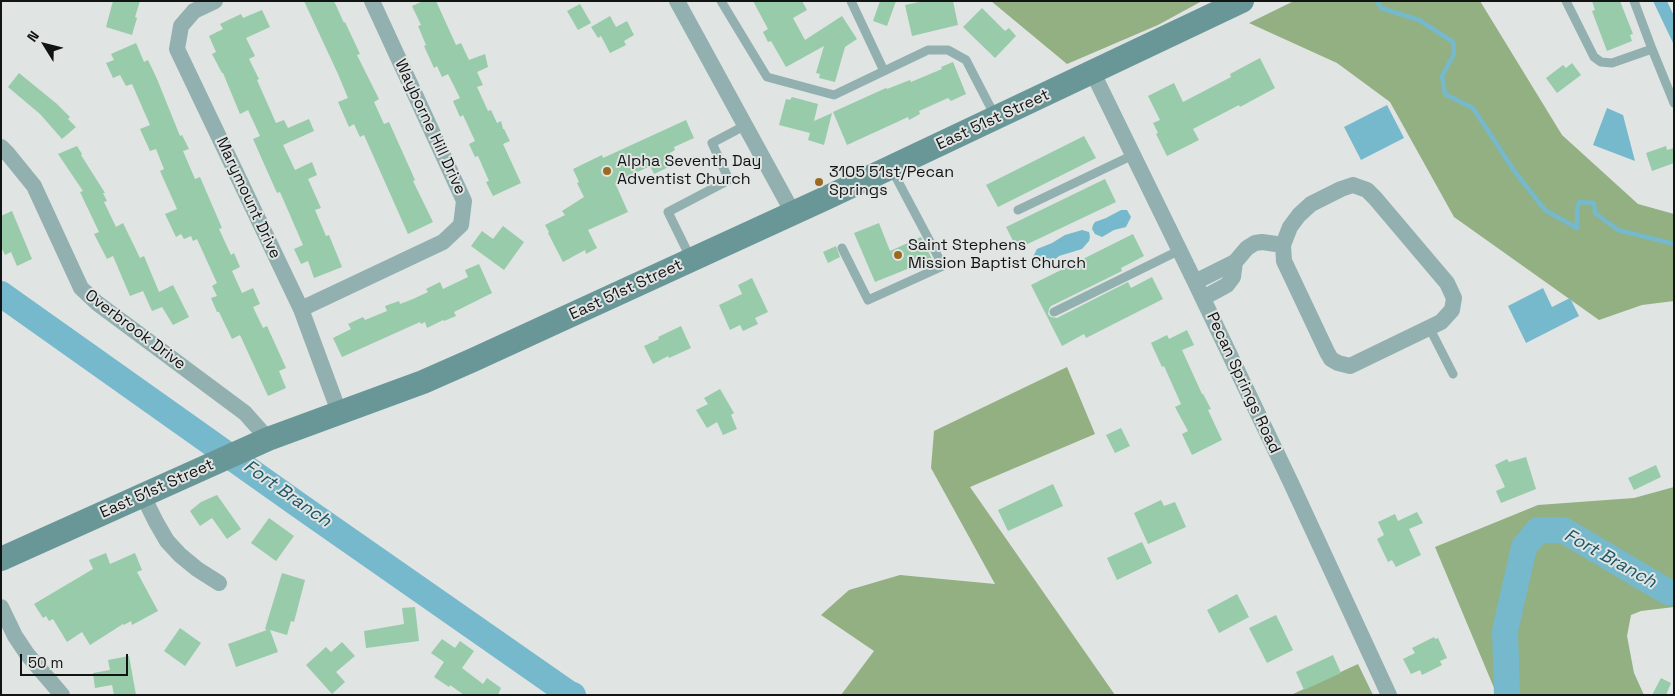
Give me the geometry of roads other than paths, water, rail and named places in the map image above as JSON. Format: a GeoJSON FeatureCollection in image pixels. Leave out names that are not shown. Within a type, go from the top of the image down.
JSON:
{"type":"FeatureCollection","features":[{"type":"Feature","properties":{"kind":"main road","name":"East 51st Street"},"geometry":{"type":"LineString","coordinates":[[1,559],[268,439],[423,382],[464,364],[794,214],[1242,1]]}},
{"type":"Feature","properties":{"kind":"street","name":"Marymount Drive"},"geometry":{"type":"LineString","coordinates":[[215,1],[194,11],[181,26],[177,49],[300,309],[339,412]]}},
{"type":"Feature","properties":{"kind":"street","name":"Wayborne Hill Drive"},"geometry":{"type":"LineString","coordinates":[[300,309],[444,242],[461,225],[464,201],[372,1]]}},
{"type":"Feature","properties":{"kind":"street"},"geometry":{"type":"LineString","coordinates":[[677,1],[794,214]]}},
{"type":"Feature","properties":{"kind":"street","name":"Pecan Springs Road"},"geometry":{"type":"LineString","coordinates":[[1093,73],[1203,298],[1388,695]]}},
{"type":"Feature","properties":{"kind":"street","name":"Overbrook Drive"},"geometry":{"type":"LineString","coordinates":[[1,147],[34,186],[81,288],[97,304],[245,413],[268,439]]}},
{"type":"Feature","properties":{"kind":"street"},"geometry":{"type":"LineString","coordinates":[[1347,186],[1361,186],[1367,190],[1447,283],[1454,298],[1452,310],[1441,322],[1357,364],[1350,366],[1338,363],[1331,359],[1327,352],[1284,260],[1283,245],[1290,227],[1311,204],[1347,186]]}},
{"type":"Feature","properties":{"kind":"street"},"geometry":{"type":"LineString","coordinates":[[1195,282],[1235,262],[1247,248],[1255,243],[1283,245]]}},
{"type":"Feature","properties":{"kind":"street"},"geometry":{"type":"LineString","coordinates":[[1203,298],[1227,285],[1233,277],[1235,262]]}},
{"type":"Feature","properties":{"kind":"street"},"geometry":{"type":"LineString","coordinates":[[143,496],[156,522],[174,548],[197,570],[220,583]]}},
{"type":"Feature","properties":{"kind":"street"},"geometry":{"type":"LineString","coordinates":[[1,607],[15,636],[27,654],[62,695]]}},
{"type":"Feature","properties":{"kind":"lane"},"geometry":{"type":"LineString","coordinates":[[720,1],[766,77],[834,95],[928,50],[948,50],[966,60],[997,118]]}},
{"type":"Feature","properties":{"kind":"lane"},"geometry":{"type":"LineString","coordinates":[[851,1],[884,71]]}},
{"type":"Feature","properties":{"kind":"lane"},"geometry":{"type":"LineString","coordinates":[[1566,1],[1594,57],[1601,62],[1612,63],[1652,49]]}},
{"type":"Feature","properties":{"kind":"lane"},"geometry":{"type":"LineString","coordinates":[[1634,1],[1674,103]]}},
{"type":"Feature","properties":{"kind":"lane"},"geometry":{"type":"LineString","coordinates":[[691,260],[668,212],[729,180],[712,142],[746,125]]}},
{"type":"Feature","properties":{"kind":"lane"},"geometry":{"type":"LineString","coordinates":[[1018,210],[1133,155]]}},
{"type":"Feature","properties":{"kind":"lane"},"geometry":{"type":"LineString","coordinates":[[842,248],[868,300],[943,266],[891,168]]}},
{"type":"Feature","properties":{"kind":"lane"},"geometry":{"type":"LineString","coordinates":[[1054,312],[1180,250]]}},
{"type":"Feature","properties":{"kind":"lane"},"geometry":{"type":"LineString","coordinates":[[1429,328],[1453,374]]}},
{"type":"Feature","properties":{"kind":"water"},"geometry":{"type":"Polygon","coordinates":[[[1653,1],[1667,1],[1674,16],[1674,45],[1653,1]]]}},
{"type":"Feature","properties":{"kind":"water"},"geometry":{"type":"Polygon","coordinates":[[[1387,105],[1404,138],[1361,160],[1344,127],[1387,105]]]}},
{"type":"Feature","properties":{"kind":"water"},"geometry":{"type":"Polygon","coordinates":[[[1607,108],[1623,115],[1635,161],[1593,145],[1607,108]]]}},
{"type":"Feature","properties":{"kind":"water"},"geometry":{"type":"Polygon","coordinates":[[[1121,210],[1127,210],[1131,217],[1126,227],[1114,230],[1102,237],[1095,234],[1092,229],[1095,222],[1121,210]]]}},
{"type":"Feature","properties":{"kind":"water"},"geometry":{"type":"Polygon","coordinates":[[[1082,230],[1089,232],[1090,237],[1082,249],[1059,256],[1050,264],[1045,265],[1034,261],[1033,257],[1037,249],[1065,235],[1082,230]]]}},
{"type":"Feature","properties":{"kind":"water"},"geometry":{"type":"Polygon","coordinates":[[[1543,288],[1552,307],[1570,298],[1579,316],[1526,343],[1508,306],[1543,288]]]}},
{"type":"Feature","properties":{"kind":"waterway"},"geometry":{"type":"LineString","coordinates":[[1377,1],[1381,8],[1419,20],[1453,42],[1454,54],[1442,76],[1445,94],[1473,108],[1515,172],[1545,210],[1577,228],[1579,202],[1594,203],[1595,213],[1618,230],[1674,244]]}},
{"type":"Feature","properties":{"kind":"waterway","name":"Fort Branch"},"geometry":{"type":"LineString","coordinates":[[1,294],[300,506],[573,695]]}},
{"type":"Feature","properties":{"kind":"waterway","name":"Fort Branch"},"geometry":{"type":"LineString","coordinates":[[1507,695],[1505,631],[1524,547],[1538,530],[1563,530],[1668,592],[1674,592]]}},
{"type":"Feature","properties":{"kind":"place","name":"Alpha Seventh Day Adventist Church"},"geometry":{"type":"Point","coordinates":[607,171]}},
{"type":"Feature","properties":{"kind":"place","name":"3105 51st/Pecan Springs"},"geometry":{"type":"Point","coordinates":[819,182]}},
{"type":"Feature","properties":{"kind":"place","name":"Saint Stephens Mission Baptist Church"},"geometry":{"type":"Point","coordinates":[898,255]}}]}
